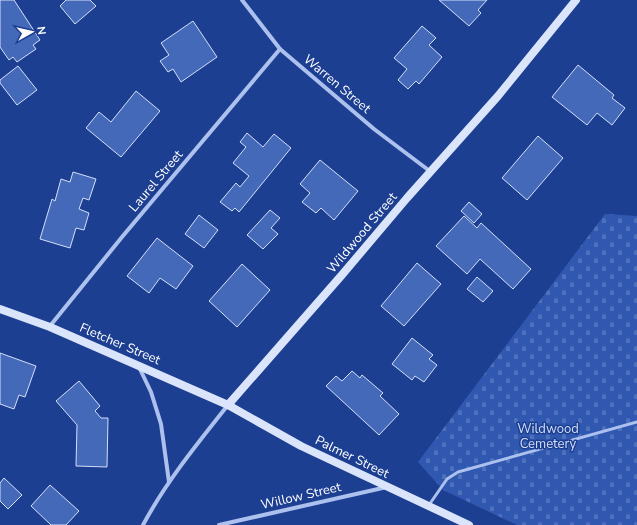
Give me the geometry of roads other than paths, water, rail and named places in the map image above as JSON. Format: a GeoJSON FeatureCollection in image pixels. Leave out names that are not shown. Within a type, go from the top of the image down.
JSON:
{"type":"FeatureCollection","features":[{"type":"Feature","properties":{"kind":"street","name":"Warren Street"},"geometry":{"type":"LineString","coordinates":[[242,0],[280,49],[374,129],[431,172]]}},
{"type":"Feature","properties":{"kind":"street","name":"Wildwood Street"},"geometry":{"type":"LineString","coordinates":[[143,525],[182,462],[228,405],[498,96],[576,0]]}},
{"type":"Feature","properties":{"kind":"street","name":"Laurel Street"},"geometry":{"type":"LineString","coordinates":[[50,327],[117,243],[280,49]]}},
{"type":"Feature","properties":{"kind":"street","name":"Fletcher Street"},"geometry":{"type":"LineString","coordinates":[[0,309],[50,327],[228,405]]}},
{"type":"Feature","properties":{"kind":"street"},"geometry":{"type":"LineString","coordinates":[[138,365],[151,392],[161,424],[169,482]]}},
{"type":"Feature","properties":{"kind":"street","name":"Palmer Street"},"geometry":{"type":"LineString","coordinates":[[228,405],[301,446],[469,525]]}},
{"type":"Feature","properties":{"kind":"street","name":"Willow Street"},"geometry":{"type":"LineString","coordinates":[[219,525],[387,487]]}},
{"type":"Feature","properties":{"kind":"lane"},"geometry":{"type":"LineString","coordinates":[[429,505],[447,479],[458,472],[637,422]]}},
{"type":"Feature","properties":{"kind":"park label","name":"Wildwood Cemetery"},"geometry":{"type":"Point","coordinates":[548,436]}}]}
